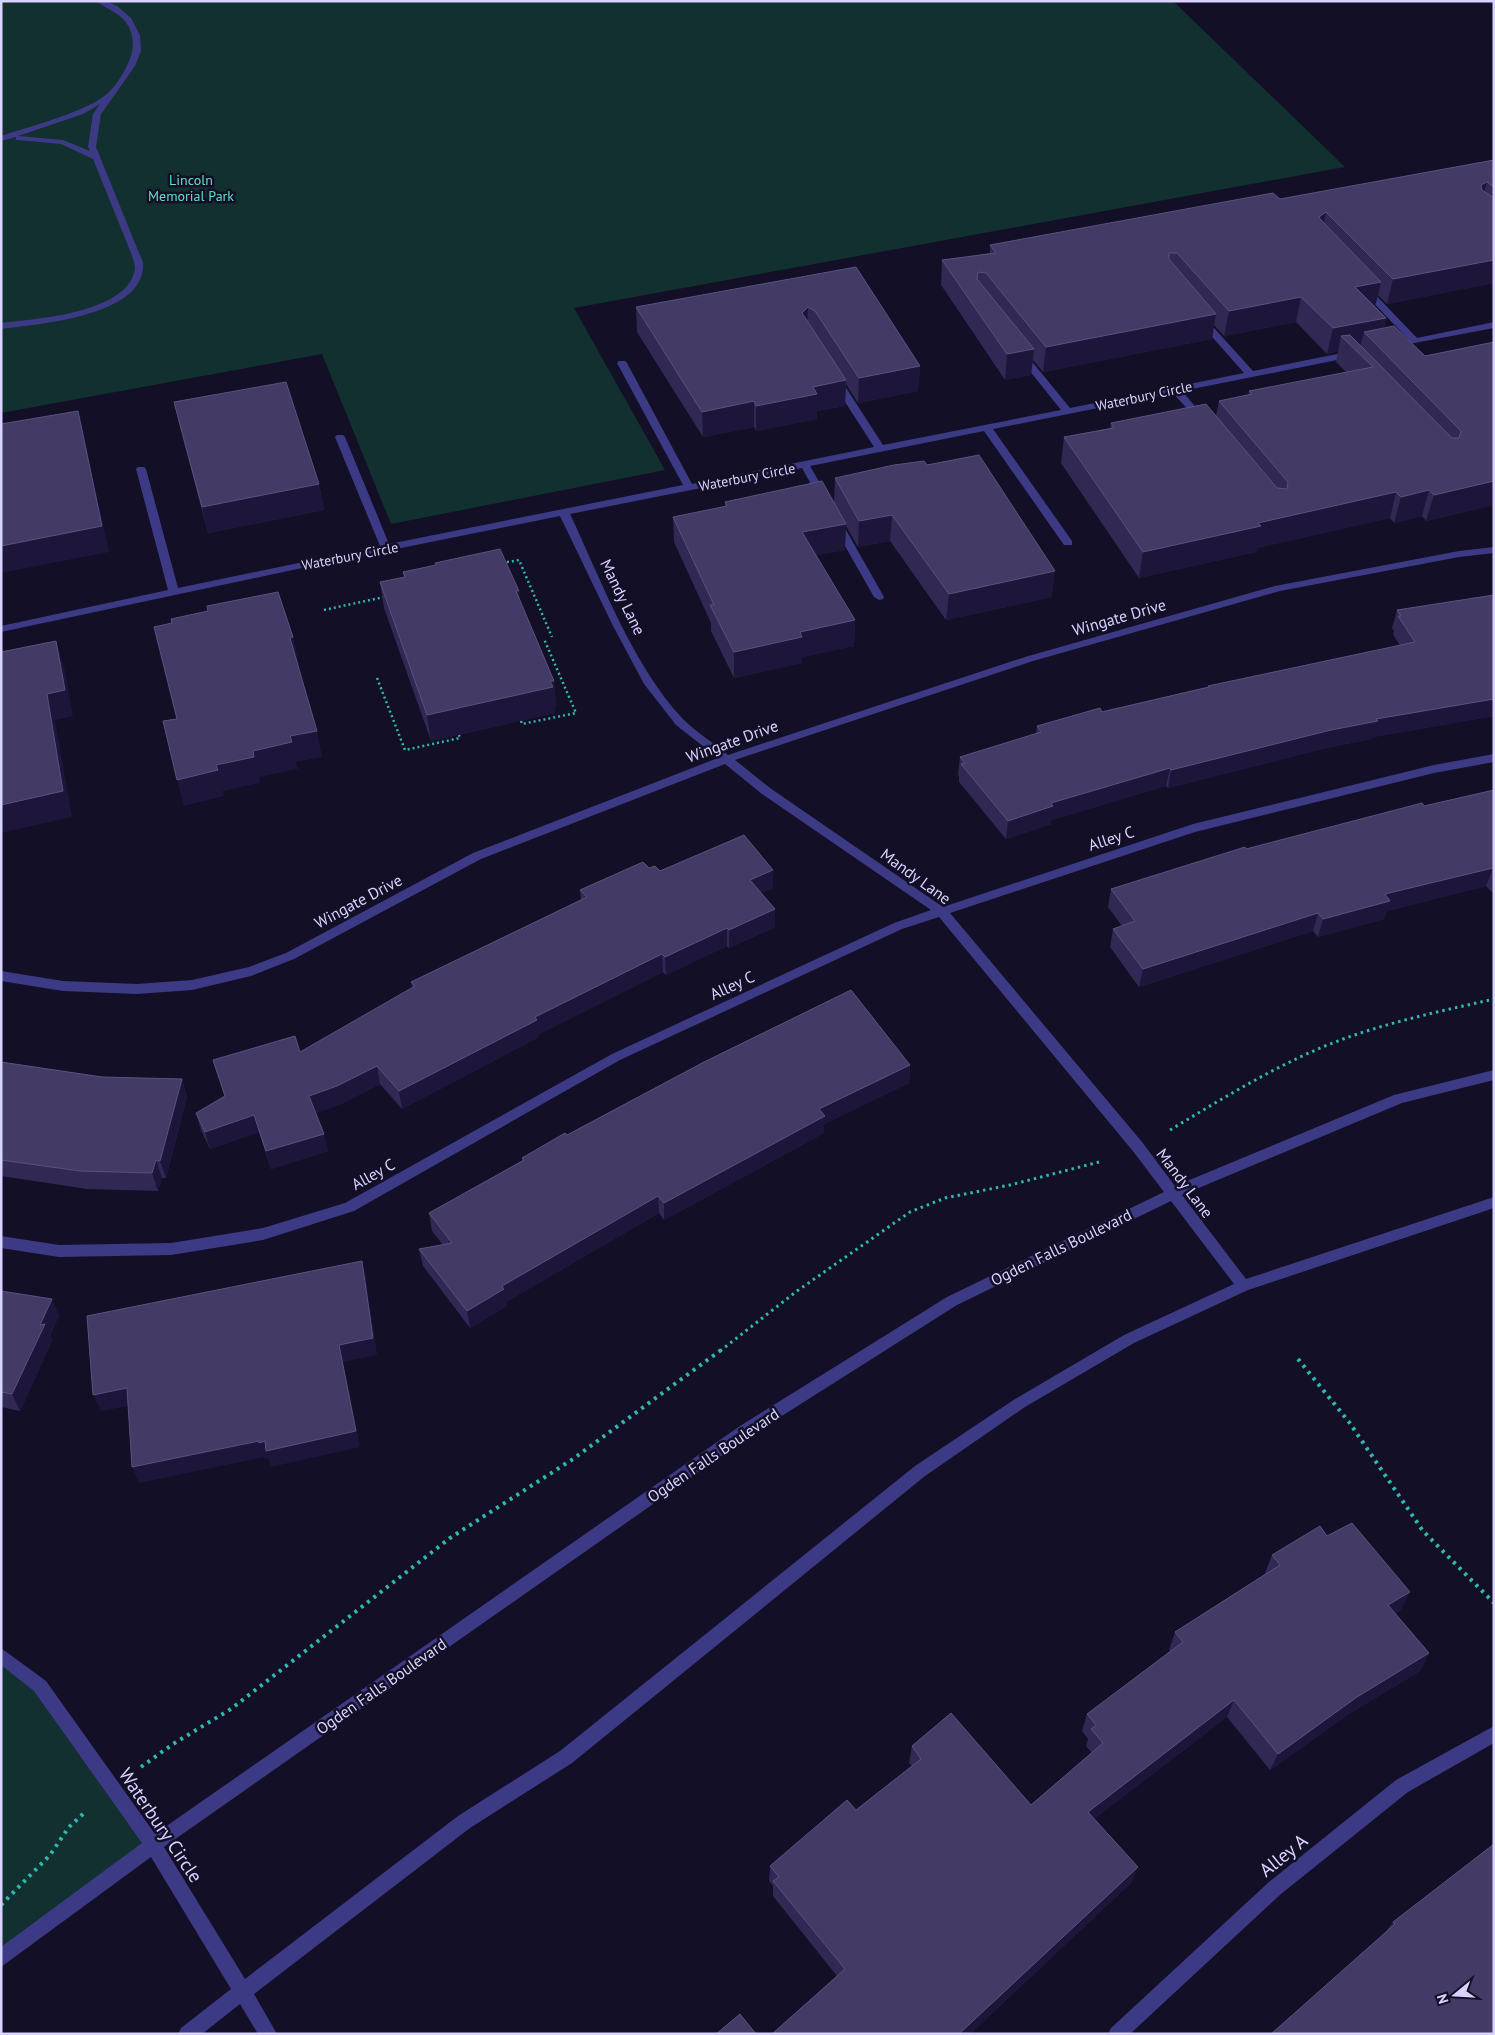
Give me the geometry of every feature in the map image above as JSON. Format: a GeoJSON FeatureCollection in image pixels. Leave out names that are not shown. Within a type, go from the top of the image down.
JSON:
{"type":"FeatureCollection","features":[{"type":"Feature","properties":{"kind":"street"},"geometry":{"type":"LineString","coordinates":[[1,326],[95,309],[120,297],[136,280],[139,267],[135,253],[95,158],[92,146],[97,114],[108,96],[120,83],[137,51],[136,35],[128,20],[114,8],[100,1]]}},
{"type":"Feature","properties":{"kind":"street"},"geometry":{"type":"LineString","coordinates":[[1,139],[80,112],[108,96]]}},
{"type":"Feature","properties":{"kind":"street"},"geometry":{"type":"LineString","coordinates":[[1,139],[37,138],[63,142],[95,158]]}},
{"type":"Feature","properties":{"kind":"street"},"geometry":{"type":"LineString","coordinates":[[1361,285],[1415,341]]}},
{"type":"Feature","properties":{"kind":"street"},"geometry":{"type":"LineString","coordinates":[[1194,310],[1250,374]]}},
{"type":"Feature","properties":{"kind":"street"},"geometry":{"type":"LineString","coordinates":[[1386,347],[1494,325]]}},
{"type":"Feature","properties":{"kind":"street"},"geometry":{"type":"LineString","coordinates":[[1014,345],[1068,412]]}},
{"type":"Feature","properties":{"kind":"street","name":"Waterbury Circle"},"geometry":{"type":"LineString","coordinates":[[1,630],[386,549],[1250,374],[1351,358],[1367,351]]}},
{"type":"Feature","properties":{"kind":"street"},"geometry":{"type":"LineString","coordinates":[[622,363],[688,488]]}},
{"type":"Feature","properties":{"kind":"street"},"geometry":{"type":"LineString","coordinates":[[829,369],[881,450]]}},
{"type":"Feature","properties":{"kind":"street"},"geometry":{"type":"LineString","coordinates":[[1176,390],[1208,428]]}},
{"type":"Feature","properties":{"kind":"street"},"geometry":{"type":"LineString","coordinates":[[987,428],[1068,543]]}},
{"type":"Feature","properties":{"kind":"street"},"geometry":{"type":"LineString","coordinates":[[340,437],[386,549]]}},
{"type":"Feature","properties":{"kind":"street"},"geometry":{"type":"LineString","coordinates":[[805,465],[879,598]]}},
{"type":"Feature","properties":{"kind":"street"},"geometry":{"type":"LineString","coordinates":[[141,470],[174,593]]}},
{"type":"Feature","properties":{"kind":"street","name":"Mandy Lane"},"geometry":{"type":"LineString","coordinates":[[564,513],[617,624],[648,682],[680,722],[766,791],[941,911],[1131,1138],[1243,1286]]}},
{"type":"Feature","properties":{"kind":"street","name":"Wingate Drive"},"geometry":{"type":"LineString","coordinates":[[1,976],[63,986],[137,988],[192,985],[251,971],[290,956],[477,856],[725,760],[1029,659],[1279,588],[1459,554],[1494,550]]}},
{"type":"Feature","properties":{"kind":"street","name":"Alley C"},"geometry":{"type":"LineString","coordinates":[[1,1242],[59,1251],[171,1249],[263,1234],[349,1206],[616,1057],[898,926],[1193,828],[1434,769],[1494,758]]}},
{"type":"Feature","properties":{"kind":"street","name":"Ogden Falls Boulevard"},"geometry":{"type":"LineString","coordinates":[[1,1958],[153,1846],[745,1431],[952,1301],[1172,1193],[1399,1099],[1494,1075]]}},
{"type":"Feature","properties":{"kind":"street"},"geometry":{"type":"LineString","coordinates":[[187,2034],[464,1822],[566,1757],[920,1471],[1020,1403],[1130,1339],[1243,1286],[1494,1202]]}},
{"type":"Feature","properties":{"kind":"street","name":"Waterbury Circle"},"geometry":{"type":"LineString","coordinates":[[1,1655],[40,1686],[153,1846],[268,2034]]}},
{"type":"Feature","properties":{"kind":"street","name":"Alley A"},"geometry":{"type":"LineString","coordinates":[[1117,2034],[1275,1888],[1402,1786],[1494,1734]]}},
{"type":"Feature","properties":{"kind":"path"},"geometry":{"type":"LineString","coordinates":[[494,565],[519,560],[552,637]]}},
{"type":"Feature","properties":{"kind":"path"},"geometry":{"type":"LineString","coordinates":[[324,610],[392,596]]}},
{"type":"Feature","properties":{"kind":"path"},"geometry":{"type":"LineString","coordinates":[[521,721],[522,724],[576,712],[544,639]]}},
{"type":"Feature","properties":{"kind":"path"},"geometry":{"type":"LineString","coordinates":[[377,678],[405,750],[460,738],[458,734]]}},
{"type":"Feature","properties":{"kind":"path"},"geometry":{"type":"LineString","coordinates":[[1168,1131],[1278,1068],[1326,1046],[1448,1007],[1494,999]]}},
{"type":"Feature","properties":{"kind":"path"},"geometry":{"type":"LineString","coordinates":[[155,1756],[231,1709],[450,1538],[573,1459],[673,1387],[797,1291],[910,1212],[945,1198],[1095,1165]]}},
{"type":"Feature","properties":{"kind":"path"},"geometry":{"type":"LineString","coordinates":[[1298,1359],[1349,1422],[1423,1531],[1494,1603]]}},
{"type":"Feature","properties":{"kind":"path"},"geometry":{"type":"LineString","coordinates":[[1,1905],[50,1854],[69,1827]]}},
{"type":"Feature","properties":{"kind":"green space","name":"Lincoln Memorial Park"},"geometry":{"type":"Polygon","coordinates":[[[1,1],[1173,1],[1345,167],[574,308],[665,470],[391,524],[322,354],[1,413],[1,1]]]}},
{"type":"Feature","properties":{"kind":"green space"},"geometry":{"type":"Polygon","coordinates":[[[1,1655],[40,1686],[153,1845],[1,1958],[1,1655]]]}},
{"type":"Feature","properties":{"kind":"building"},"geometry":{"type":"Polygon","coordinates":[[[1494,160],[1494,187],[1487,182],[1481,185],[1482,190],[1494,198],[1494,260],[1393,279],[1326,212],[1319,217],[1381,282],[1355,287],[1386,318],[1333,328],[1301,297],[1229,311],[1177,253],[1169,253],[1169,259],[1216,314],[1046,347],[986,273],[978,272],[977,279],[1034,349],[1007,354],[942,260],[996,253],[990,245],[1273,193],[1280,199],[1494,160]]]}},
{"type":"Feature","properties":{"kind":"building"},"geometry":{"type":"Polygon","coordinates":[[[856,267],[920,366],[859,378],[815,311],[808,307],[802,313],[846,380],[813,387],[817,394],[756,406],[754,401],[702,412],[636,307],[856,267]]]}},
{"type":"Feature","properties":{"kind":"building"},"geometry":{"type":"Polygon","coordinates":[[[1394,326],[1425,356],[1494,342],[1494,481],[1434,495],[1429,490],[1401,497],[1396,492],[1258,523],[1261,526],[1143,552],[1064,437],[1114,428],[1111,423],[1206,404],[1277,488],[1287,489],[1288,482],[1219,401],[1252,394],[1249,391],[1373,367],[1341,336],[1350,335],[1452,438],[1459,438],[1461,431],[1364,332],[1394,326]]]}},
{"type":"Feature","properties":{"kind":"building"},"geometry":{"type":"Polygon","coordinates":[[[286,382],[319,484],[202,507],[174,402],[286,382]]]}},
{"type":"Feature","properties":{"kind":"building"},"geometry":{"type":"Polygon","coordinates":[[[78,411],[102,526],[1,546],[1,424],[78,411]]]}},
{"type":"Feature","properties":{"kind":"building"},"geometry":{"type":"Polygon","coordinates":[[[979,455],[1055,571],[949,594],[892,515],[859,521],[835,478],[894,465],[924,461],[927,465],[979,455]]]}},
{"type":"Feature","properties":{"kind":"building"},"geometry":{"type":"Polygon","coordinates":[[[822,481],[846,524],[802,532],[855,620],[800,632],[802,637],[734,652],[710,605],[714,605],[673,517],[727,506],[725,502],[822,481]]]}},
{"type":"Feature","properties":{"kind":"building"},"geometry":{"type":"Polygon","coordinates":[[[500,549],[519,591],[516,591],[554,681],[550,681],[553,687],[427,715],[380,582],[405,577],[403,572],[436,565],[435,563],[500,549]]]}},
{"type":"Feature","properties":{"kind":"building"},"geometry":{"type":"Polygon","coordinates":[[[278,592],[293,637],[290,638],[317,731],[290,736],[292,742],[253,751],[254,757],[216,765],[218,770],[177,780],[163,721],[177,719],[154,627],[172,623],[171,619],[208,611],[207,606],[278,592]]]}},
{"type":"Feature","properties":{"kind":"building"},"geometry":{"type":"Polygon","coordinates":[[[1494,595],[1494,699],[1376,719],[1378,721],[1331,730],[1171,770],[1170,768],[1051,803],[1053,806],[1008,821],[961,764],[965,763],[960,757],[1041,732],[1037,726],[1100,708],[1102,712],[1208,686],[1415,642],[1398,616],[1401,616],[1397,610],[1494,595]]]}},
{"type":"Feature","properties":{"kind":"building"},"geometry":{"type":"Polygon","coordinates":[[[56,641],[65,690],[47,694],[63,791],[1,805],[1,652],[56,641]]]}},
{"type":"Feature","properties":{"kind":"building"},"geometry":{"type":"Polygon","coordinates":[[[1494,790],[1494,868],[1385,894],[1390,901],[1323,919],[1318,913],[1143,969],[1113,929],[1135,921],[1111,889],[1245,847],[1246,849],[1422,803],[1424,806],[1494,790]]]}},
{"type":"Feature","properties":{"kind":"building"},"geometry":{"type":"Polygon","coordinates":[[[744,835],[773,870],[750,880],[775,909],[729,930],[727,928],[665,957],[662,954],[535,1017],[537,1020],[399,1091],[377,1066],[337,1086],[309,1096],[324,1134],[266,1151],[254,1115],[205,1132],[196,1113],[225,1096],[213,1060],[295,1036],[300,1052],[415,986],[411,982],[587,897],[580,890],[643,862],[649,868],[655,866],[660,871],[744,835]]]}},
{"type":"Feature","properties":{"kind":"building"},"geometry":{"type":"Polygon","coordinates":[[[851,990],[910,1065],[819,1109],[825,1116],[664,1203],[658,1196],[502,1286],[504,1289],[467,1311],[419,1249],[452,1243],[429,1213],[524,1160],[522,1158],[565,1133],[567,1135],[704,1062],[851,990]]]}},
{"type":"Feature","properties":{"kind":"building"},"geometry":{"type":"Polygon","coordinates":[[[1,1062],[102,1077],[182,1079],[160,1161],[156,1160],[152,1173],[80,1171],[1,1160],[1,1062]]]}},
{"type":"Feature","properties":{"kind":"building"},"geometry":{"type":"Polygon","coordinates":[[[362,1261],[373,1338],[339,1345],[356,1431],[266,1451],[265,1441],[259,1443],[259,1441],[132,1467],[127,1388],[93,1395],[87,1316],[362,1261]]]}},
{"type":"Feature","properties":{"kind":"building"},"geometry":{"type":"Polygon","coordinates":[[[1,1291],[52,1299],[40,1325],[45,1324],[12,1394],[1,1392],[1,1291]]]}},
{"type":"Feature","properties":{"kind":"building"},"geometry":{"type":"Polygon","coordinates":[[[1352,1523],[1410,1592],[1388,1605],[1429,1653],[1357,1697],[1278,1754],[1234,1700],[1088,1812],[1138,1867],[959,2034],[772,2034],[845,1969],[773,1881],[779,1877],[770,1866],[847,1800],[856,1810],[921,1759],[912,1746],[951,1713],[1031,1805],[1103,1743],[1091,1729],[1096,1725],[1087,1714],[1183,1642],[1175,1632],[1280,1565],[1272,1555],[1320,1526],[1327,1536],[1352,1523]]]}},
{"type":"Feature","properties":{"kind":"building"},"geometry":{"type":"Polygon","coordinates":[[[1494,1844],[1494,2034],[1271,2034],[1395,1924],[1393,1922],[1494,1844]]]}},
{"type":"Feature","properties":{"kind":"building"},"geometry":{"type":"Polygon","coordinates":[[[740,2014],[756,2034],[716,2034],[740,2014]]]}}]}
